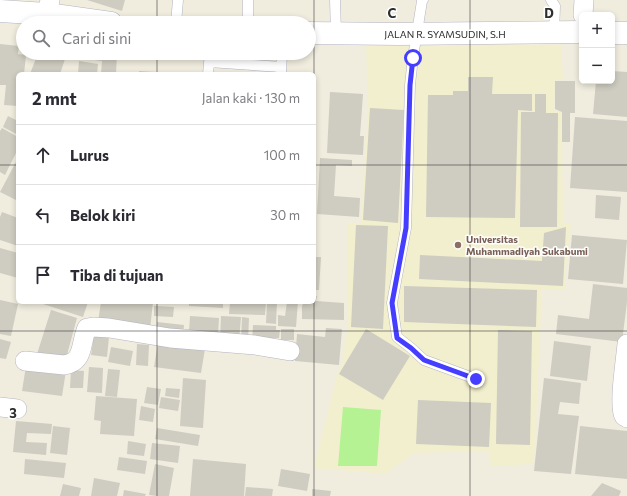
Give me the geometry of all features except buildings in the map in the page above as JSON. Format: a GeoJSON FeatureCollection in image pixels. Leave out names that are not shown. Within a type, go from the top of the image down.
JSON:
{"type":"FeatureCollection","features":[{"type":"Feature","properties":{"kind":"street"},"geometry":{"type":"LineString","coordinates":[[583,12],[584,0]]}},
{"type":"Feature","properties":{"kind":"street"},"geometry":{"type":"LineString","coordinates":[[0,12],[49,7],[83,16]]}},
{"type":"Feature","properties":{"kind":"street","name":"JALAN R. SYAMSUDIN, S.H"},"geometry":{"type":"LineString","coordinates":[[316,33],[416,34],[579,32]]}},
{"type":"Feature","properties":{"kind":"street"},"geometry":{"type":"LineString","coordinates":[[615,33],[627,33]]}},
{"type":"Feature","properties":{"kind":"street"},"geometry":{"type":"LineString","coordinates":[[25,361],[64,365],[70,364],[75,361],[79,355],[86,328],[93,326],[170,338],[255,345],[290,351]]}},
{"type":"Feature","properties":{"kind":"street"},"geometry":{"type":"LineString","coordinates":[[627,344],[622,397],[622,408],[624,416],[627,418]]}},
{"type":"Feature","properties":{"kind":"lane"},"geometry":{"type":"LineString","coordinates":[[177,16],[178,0]]}},
{"type":"Feature","properties":{"kind":"lane"},"geometry":{"type":"LineString","coordinates":[[248,0],[248,16]]}},
{"type":"Feature","properties":{"kind":"lane"},"geometry":{"type":"LineString","coordinates":[[335,0],[336,33]]}},
{"type":"Feature","properties":{"kind":"lane"},"geometry":{"type":"LineString","coordinates":[[423,0],[416,34],[410,85],[406,228],[392,303],[397,338],[424,360],[476,379]]}},
{"type":"Feature","properties":{"kind":"lane"},"geometry":{"type":"LineString","coordinates":[[551,0],[555,6],[554,33]]}},
{"type":"Feature","properties":{"kind":"lane"},"geometry":{"type":"LineString","coordinates":[[208,72],[209,60]]}},
{"type":"Feature","properties":{"kind":"lane"},"geometry":{"type":"LineString","coordinates":[[221,60],[281,70],[282,60]]}},
{"type":"Feature","properties":{"kind":"shaded area","name":"Universitas Muhammadiyah Sukabumi"},"geometry":{"type":"Polygon","coordinates":[[[366,42],[402,44],[561,45],[563,79],[555,80],[554,110],[562,113],[563,223],[571,224],[565,289],[542,290],[534,464],[489,466],[489,451],[414,453],[385,474],[314,468],[337,374],[342,366],[348,325],[347,224],[361,223],[368,111],[366,42]]]}},
{"type":"Feature","properties":{"kind":"green space"},"geometry":{"type":"Polygon","coordinates":[[[343,407],[381,410],[377,466],[338,466],[343,407]]]}},
{"type":"Feature","properties":{"kind":"place","name":"Universitas Muhammadiyah Sukabumi"},"geometry":{"type":"Point","coordinates":[458,245]}},
{"type":"Feature","properties":{"kind":"route"},"geometry":{"type":"LineString","coordinates":[[413,58],[410,85],[406,228],[392,303],[397,338],[424,360],[476,379]]}}]}
